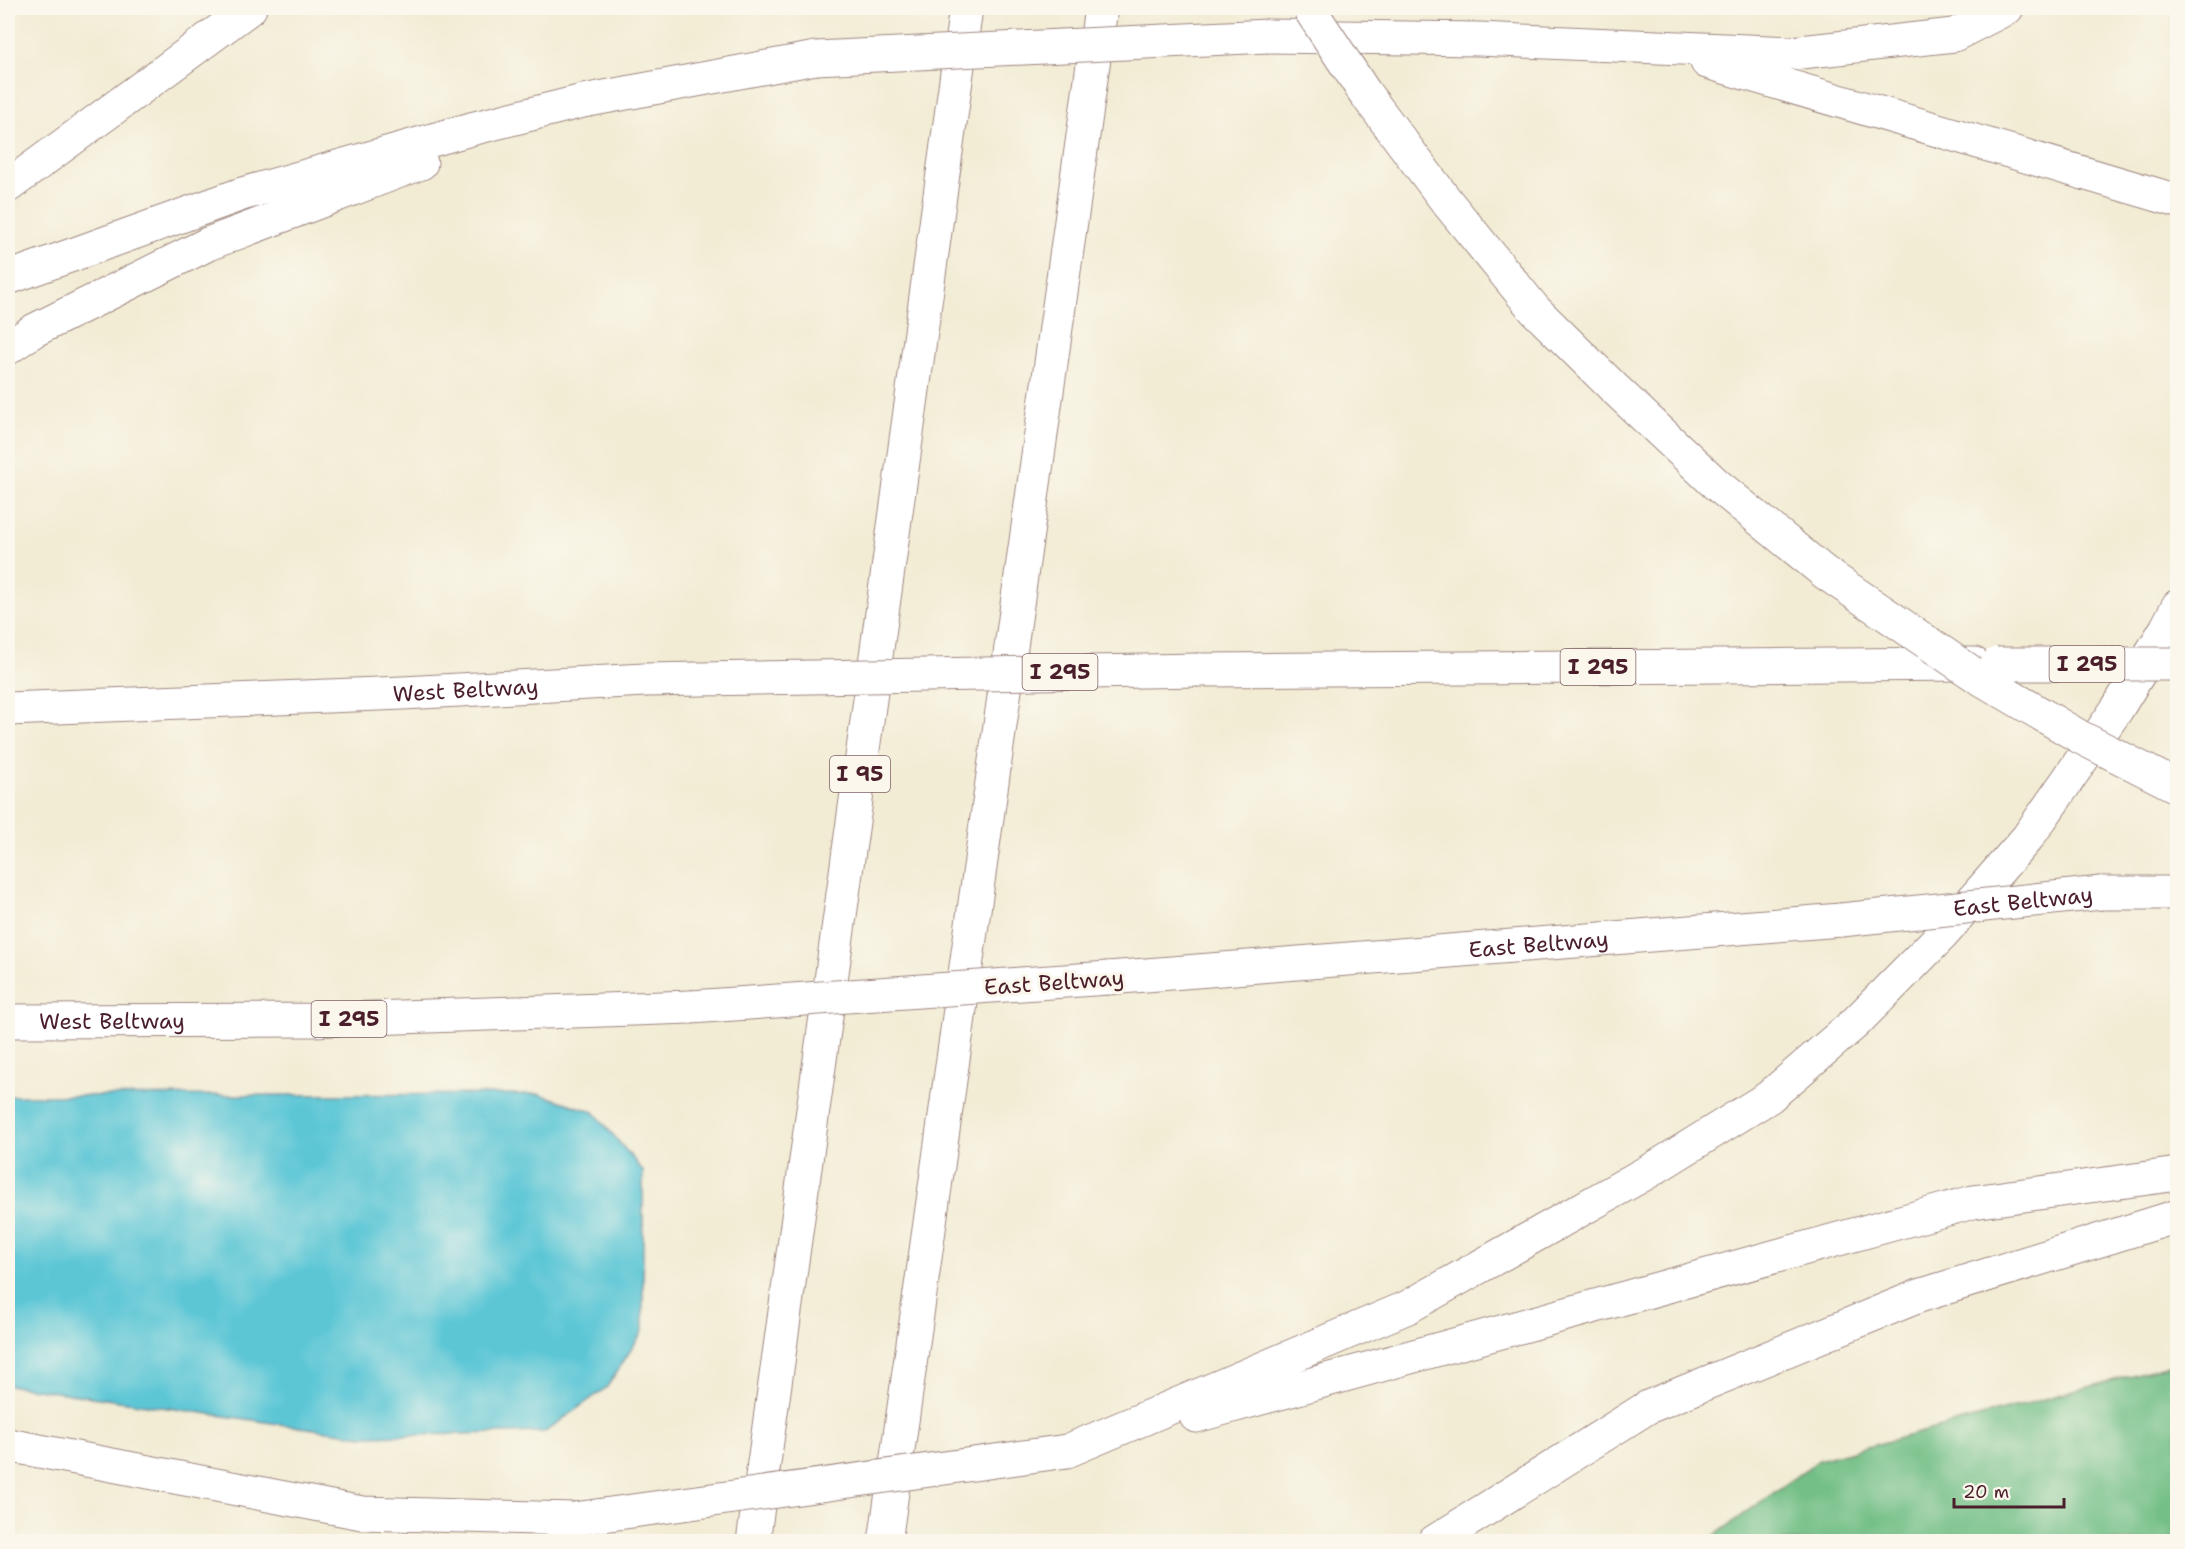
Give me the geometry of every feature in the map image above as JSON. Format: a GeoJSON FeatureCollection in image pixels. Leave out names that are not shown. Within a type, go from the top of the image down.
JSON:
{"type":"FeatureCollection","features":[{"type":"Feature","properties":{"kind":"highway"},"geometry":{"type":"LineString","coordinates":[[8,186],[250,8]]}},
{"type":"Feature","properties":{"kind":"highway","name":"I 95"},"geometry":{"type":"LineString","coordinates":[[753,1542],[966,8]]}},
{"type":"Feature","properties":{"kind":"highway"},"geometry":{"type":"LineString","coordinates":[[885,1542],[1101,8]]}},
{"type":"Feature","properties":{"kind":"highway"},"geometry":{"type":"LineString","coordinates":[[1309,8],[1365,93],[1447,202],[1535,309],[1614,388],[1716,484],[1824,572],[1978,677],[2080,737],[2178,787]]}},
{"type":"Feature","properties":{"kind":"highway"},"geometry":{"type":"LineString","coordinates":[[8,278],[242,194],[471,129],[583,101],[816,58],[1268,36],[1479,39],[1792,53],[1954,35],[2007,8]]}},
{"type":"Feature","properties":{"kind":"highway"},"geometry":{"type":"LineString","coordinates":[[1657,47],[2178,201]]}},
{"type":"Feature","properties":{"kind":"highway"},"geometry":{"type":"LineString","coordinates":[[8,348],[33,331],[208,244],[583,101]]}},
{"type":"Feature","properties":{"kind":"highway"},"geometry":{"type":"LineString","coordinates":[[1067,1451],[1408,1308],[1653,1169],[1769,1097],[1855,1023],[1943,934],[2028,837],[2117,709],[2166,630],[2178,606]]}},
{"type":"Feature","properties":{"kind":"highway","name":"West Beltway"},"geometry":{"type":"LineString","coordinates":[[8,709],[403,693],[645,680],[922,674],[2178,664]]}},
{"type":"Feature","properties":{"kind":"highway","name":"East Beltway"},"geometry":{"type":"LineString","coordinates":[[899,992],[1108,978],[1841,920],[2101,893],[2178,893]]}},
{"type":"Feature","properties":{"kind":"highway","name":"West Beltway"},"geometry":{"type":"LineString","coordinates":[[8,1021],[310,1020],[691,1007],[899,992]]}},
{"type":"Feature","properties":{"kind":"highway"},"geometry":{"type":"LineString","coordinates":[[8,1445],[362,1513],[574,1519],[1067,1451],[1973,1202],[2178,1174]]}},
{"type":"Feature","properties":{"kind":"highway"},"geometry":{"type":"LineString","coordinates":[[1434,1542],[1648,1407],[1919,1296],[2178,1216]]}},
{"type":"Feature","properties":{"kind":"green space"},"geometry":{"type":"Polygon","coordinates":[[[2177,1363],[2177,1541],[1707,1541],[1819,1460],[2177,1363]]]}},
{"type":"Feature","properties":{"kind":"water"},"geometry":{"type":"Polygon","coordinates":[[[539,1094],[594,1112],[643,1171],[643,1331],[607,1387],[545,1432],[363,1436],[8,1385],[8,1096],[539,1094]]]}}]}
